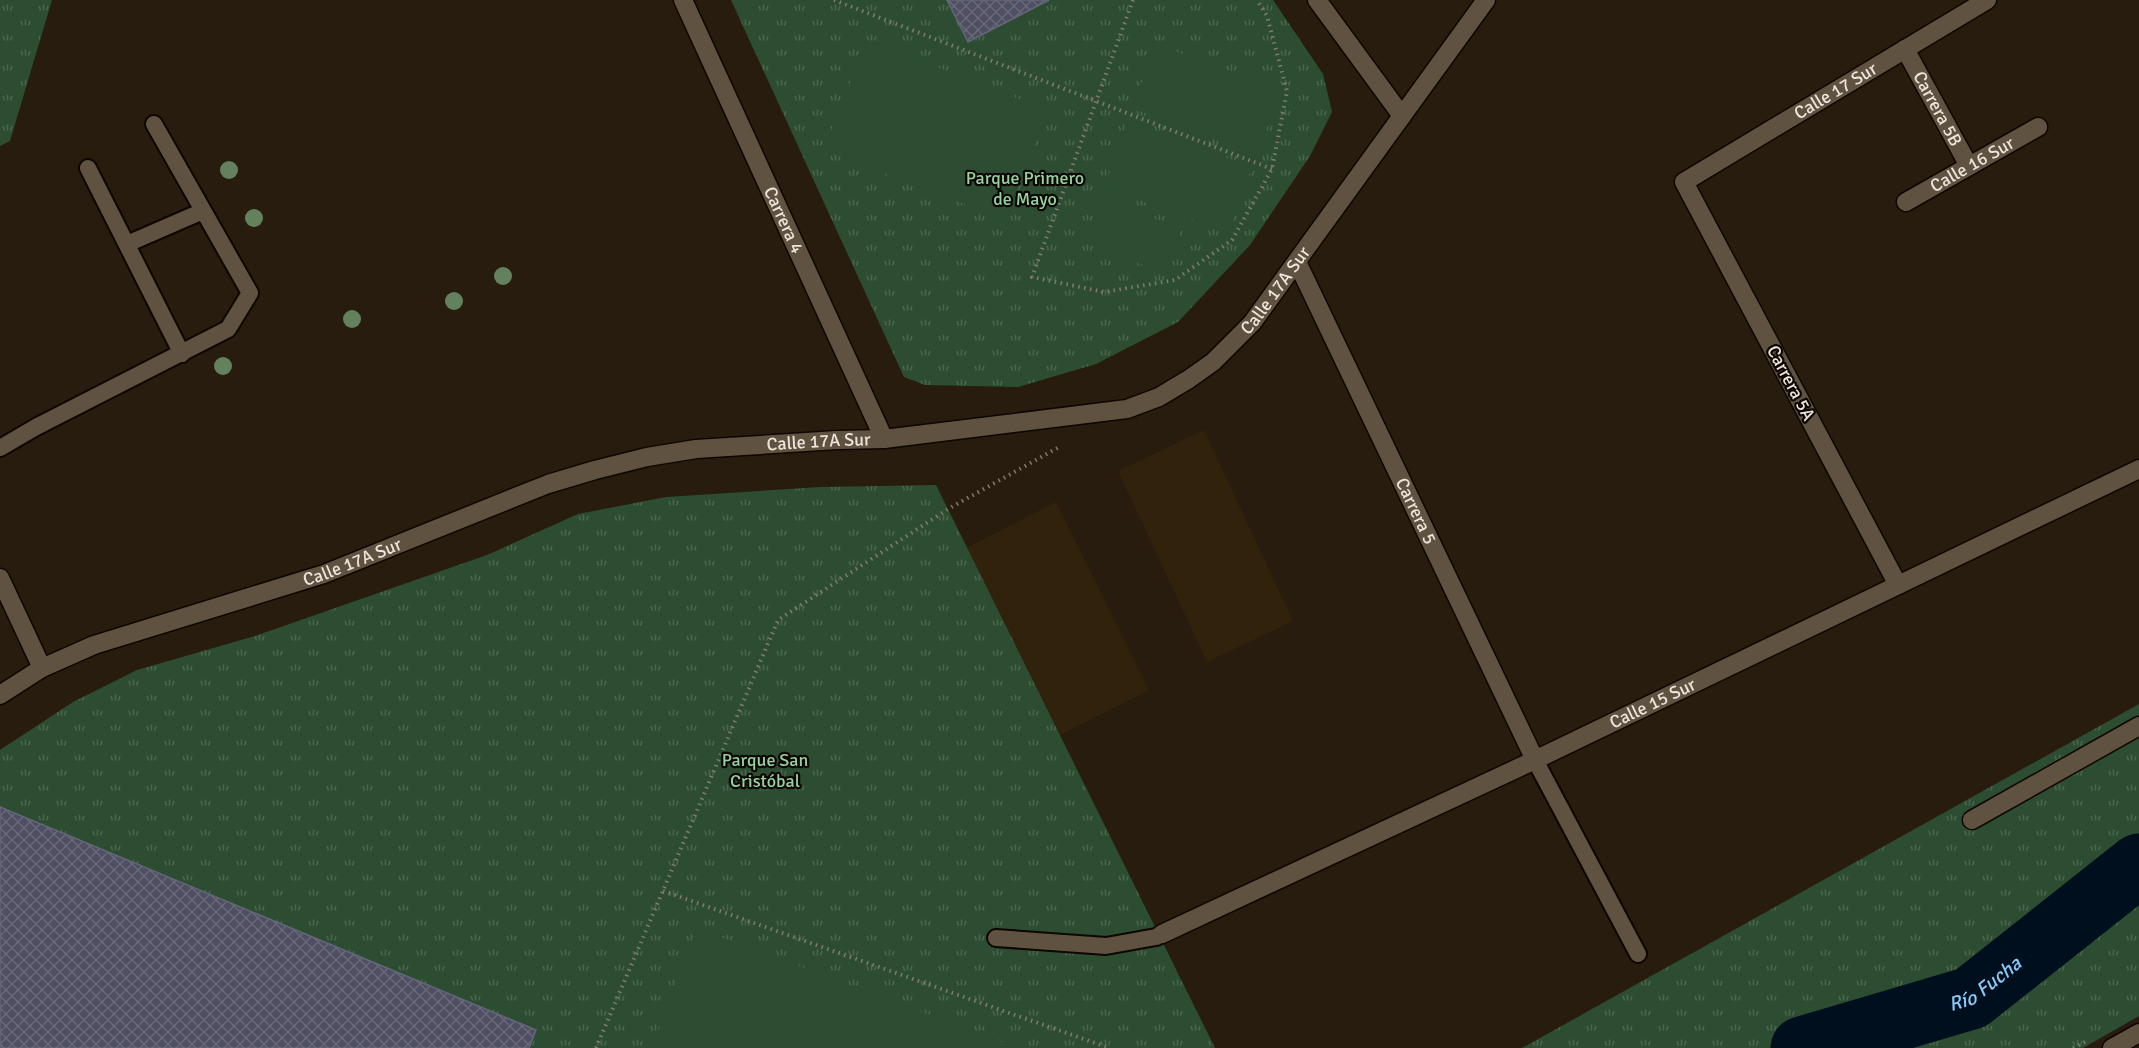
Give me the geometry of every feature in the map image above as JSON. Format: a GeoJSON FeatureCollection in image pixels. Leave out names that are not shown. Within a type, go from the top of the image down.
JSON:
{"type":"FeatureCollection","features":[{"type":"Feature","properties":{"kind":"street","name":"Carrera 4"},"geometry":{"type":"LineString","coordinates":[[683,0],[884,438]]}},
{"type":"Feature","properties":{"kind":"street"},"geometry":{"type":"LineString","coordinates":[[1317,0],[1402,116]]}},
{"type":"Feature","properties":{"kind":"street","name":"Calle 17A Sur"},"geometry":{"type":"LineString","coordinates":[[0,695],[42,668],[94,645],[324,574],[548,484],[595,470],[647,457],[696,449],[884,438],[1089,415],[1127,409],[1159,397],[1213,362],[1252,323],[1486,0]]}},
{"type":"Feature","properties":{"kind":"street","name":"Calle 17 Sur"},"geometry":{"type":"LineString","coordinates":[[1684,182],[1987,0]]}},
{"type":"Feature","properties":{"kind":"street","name":"Carrera 5B"},"geometry":{"type":"LineString","coordinates":[[1905,49],[1969,166]]}},
{"type":"Feature","properties":{"kind":"street","name":"Calle 16 Sur"},"geometry":{"type":"LineString","coordinates":[[1906,202],[2038,127]]}},
{"type":"Feature","properties":{"kind":"street","name":"Carrera 5A"},"geometry":{"type":"LineString","coordinates":[[1684,182],[1898,585]]}},
{"type":"Feature","properties":{"kind":"street","name":"Carrera 5"},"geometry":{"type":"LineString","coordinates":[[1297,262],[1534,760]]}},
{"type":"Feature","properties":{"kind":"street","name":"Calle 15 Sur"},"geometry":{"type":"LineString","coordinates":[[1162,933],[1534,760],[2139,469]]}},
{"type":"Feature","properties":{"kind":"street"},"geometry":{"type":"LineString","coordinates":[[0,578],[42,668]]}},
{"type":"Feature","properties":{"kind":"street"},"geometry":{"type":"LineString","coordinates":[[1972,820],[2139,726]]}},
{"type":"Feature","properties":{"kind":"street"},"geometry":{"type":"LineString","coordinates":[[2112,1048],[2139,1033]]}},
{"type":"Feature","properties":{"kind":"lane"},"geometry":{"type":"LineString","coordinates":[[0,448],[228,329],[250,293],[154,124]]}},
{"type":"Feature","properties":{"kind":"lane"},"geometry":{"type":"LineString","coordinates":[[88,168],[182,354]]}},
{"type":"Feature","properties":{"kind":"lane"},"geometry":{"type":"LineString","coordinates":[[127,244],[203,211]]}},
{"type":"Feature","properties":{"kind":"lane"},"geometry":{"type":"LineString","coordinates":[[1534,760],[1638,954]]}},
{"type":"Feature","properties":{"kind":"lane"},"geometry":{"type":"LineString","coordinates":[[996,938],[1106,946],[1156,937],[1162,933]]}},
{"type":"Feature","properties":{"kind":"path"},"geometry":{"type":"LineString","coordinates":[[834,0],[1272,168]]}},
{"type":"Feature","properties":{"kind":"path"},"geometry":{"type":"LineString","coordinates":[[1133,0],[1032,277],[1104,292],[1175,280],[1232,240],[1272,168],[1287,91],[1267,16],[1257,0]]}},
{"type":"Feature","properties":{"kind":"path"},"geometry":{"type":"LineString","coordinates":[[596,1048],[778,620],[948,509],[1067,442]]}},
{"type":"Feature","properties":{"kind":"path"},"geometry":{"type":"LineString","coordinates":[[663,891],[1109,1048]]}},
{"type":"Feature","properties":{"kind":"shaded area"},"geometry":{"type":"Polygon","coordinates":[[[1204,430],[1293,621],[1207,662],[1118,471],[1204,430]]]}},
{"type":"Feature","properties":{"kind":"shaded area"},"geometry":{"type":"Polygon","coordinates":[[[1056,502],[1149,690],[1060,735],[966,548],[1056,502]]]}},
{"type":"Feature","properties":{"kind":"green space"},"geometry":{"type":"Polygon","coordinates":[[[0,0],[52,0],[10,141],[0,146],[0,0]]]}},
{"type":"Feature","properties":{"kind":"green space","name":"Parque Primero de Mayo"},"geometry":{"type":"Polygon","coordinates":[[[731,0],[1273,0],[1323,74],[1332,112],[1310,156],[1250,245],[1178,322],[1096,364],[1018,387],[925,385],[904,377],[731,0]]]}},
{"type":"Feature","properties":{"kind":"green space"},"geometry":{"type":"Polygon","coordinates":[[[867,40],[1047,110],[1005,220],[824,150],[867,40]]]}},
{"type":"Feature","properties":{"kind":"green space"},"geometry":{"type":"Polygon","coordinates":[[[1156,44],[1281,90],[1257,154],[1132,108],[1156,44]]]}},
{"type":"Feature","properties":{"kind":"green space"},"geometry":{"type":"Polygon","coordinates":[[[1129,121],[1252,167],[1228,233],[1104,187],[1129,121]]]}},
{"type":"Feature","properties":{"kind":"green space"},"geometry":{"type":"Polygon","coordinates":[[[1101,197],[1181,229],[1164,273],[1084,242],[1101,197]]]}},
{"type":"Feature","properties":{"kind":"green space","name":"Parque San Cristóbal"},"geometry":{"type":"Polygon","coordinates":[[[936,485],[1215,1048],[0,1048],[0,750],[73,702],[137,670],[255,636],[487,555],[578,514],[666,497],[820,487],[936,485]]]}},
{"type":"Feature","properties":{"kind":"green space"},"geometry":{"type":"Polygon","coordinates":[[[2139,704],[2139,1016],[2083,1048],[1522,1048],[2139,704]]]}},
{"type":"Feature","properties":{"kind":"green space"},"geometry":{"type":"Polygon","coordinates":[[[697,928],[1018,1048],[652,1048],[697,928]]]}},
{"type":"Feature","properties":{"kind":"building"},"geometry":{"type":"Polygon","coordinates":[[[947,0],[1049,0],[968,42],[947,0]]]}},
{"type":"Feature","properties":{"kind":"building"},"geometry":{"type":"Polygon","coordinates":[[[0,807],[536,1030],[529,1048],[0,1048],[0,807]]]}},
{"type":"Feature","properties":{"kind":"waterway","name":"Río Fucha"},"geometry":{"type":"LineString","coordinates":[[1802,1048],[1971,998],[2139,865]]}}]}
